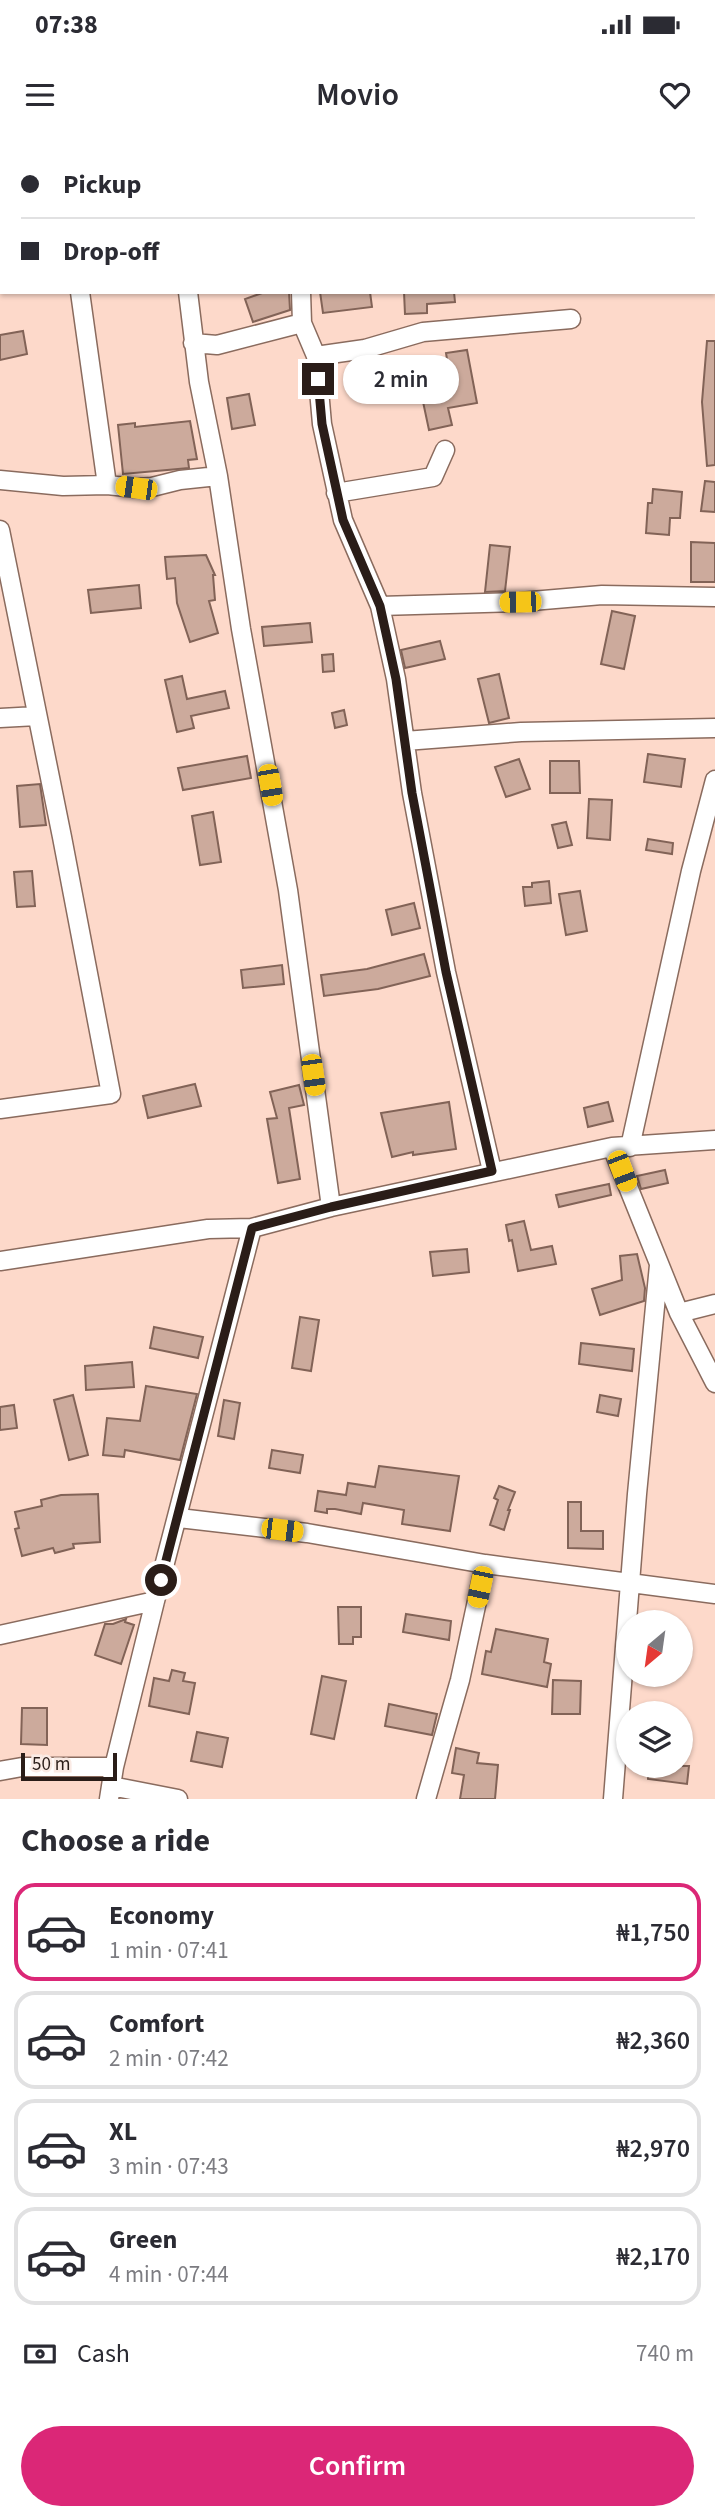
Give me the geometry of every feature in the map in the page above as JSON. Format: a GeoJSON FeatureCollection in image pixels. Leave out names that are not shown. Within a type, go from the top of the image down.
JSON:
{"type":"FeatureCollection","features":[{"type":"Feature","properties":{"kind":"street"},"geometry":{"type":"LineString","coordinates":[[80,294],[107,485]]}},
{"type":"Feature","properties":{"kind":"street"},"geometry":{"type":"LineString","coordinates":[[188,294],[193,343],[288,890],[331,1207]]}},
{"type":"Feature","properties":{"kind":"street"},"geometry":{"type":"LineString","coordinates":[[301,294],[302,323],[316,356],[322,424],[336,493],[343,520],[380,606],[396,679],[412,793],[446,972],[492,1171]]}},
{"type":"Feature","properties":{"kind":"street"},"geometry":{"type":"LineString","coordinates":[[316,356],[365,349],[423,332],[571,319]]}},
{"type":"Feature","properties":{"kind":"street"},"geometry":{"type":"LineString","coordinates":[[193,343],[217,345],[302,323]]}},
{"type":"Feature","properties":{"kind":"street"},"geometry":{"type":"LineString","coordinates":[[336,493],[433,477],[445,450]]}},
{"type":"Feature","properties":{"kind":"street"},"geometry":{"type":"LineString","coordinates":[[0,480],[63,486],[107,485],[136,488],[218,476]]}},
{"type":"Feature","properties":{"kind":"street"},"geometry":{"type":"LineString","coordinates":[[0,530],[111,1094],[0,1109]]}},
{"type":"Feature","properties":{"kind":"street"},"geometry":{"type":"LineString","coordinates":[[380,606],[520,602],[602,595],[715,597]]}},
{"type":"Feature","properties":{"kind":"street"},"geometry":{"type":"LineString","coordinates":[[0,718],[37,716]]}},
{"type":"Feature","properties":{"kind":"street"},"geometry":{"type":"LineString","coordinates":[[405,741],[521,732],[715,728]]}},
{"type":"Feature","properties":{"kind":"street"},"geometry":{"type":"LineString","coordinates":[[715,780],[621,1147],[659,1265],[679,1313],[715,1383]]}},
{"type":"Feature","properties":{"kind":"street"},"geometry":{"type":"LineString","coordinates":[[0,1261],[208,1229],[252,1228],[331,1207],[492,1171],[621,1147],[715,1140]]}},
{"type":"Feature","properties":{"kind":"street"},"geometry":{"type":"LineString","coordinates":[[178,1799],[110,1792],[155,1601],[179,1518],[252,1228]]}},
{"type":"Feature","properties":{"kind":"street"},"geometry":{"type":"LineString","coordinates":[[613,1799],[659,1265]]}},
{"type":"Feature","properties":{"kind":"street"},"geometry":{"type":"LineString","coordinates":[[679,1313],[715,1304]]}},
{"type":"Feature","properties":{"kind":"street"},"geometry":{"type":"LineString","coordinates":[[179,1518],[307,1533],[485,1564],[715,1594]]}},
{"type":"Feature","properties":{"kind":"street"},"geometry":{"type":"LineString","coordinates":[[426,1799],[460,1680],[485,1564]]}},
{"type":"Feature","properties":{"kind":"street"},"geometry":{"type":"LineString","coordinates":[[0,1635],[155,1601]]}},
{"type":"Feature","properties":{"kind":"street"},"geometry":{"type":"LineString","coordinates":[[0,1770],[22,1767],[114,1767]]}},
{"type":"Feature","properties":{"kind":"building"},"geometry":{"type":"Polygon","coordinates":[[[259,294],[289,294],[290,310],[253,322],[245,299],[259,294]]]}},
{"type":"Feature","properties":{"kind":"building"},"geometry":{"type":"Polygon","coordinates":[[[320,294],[370,294],[372,307],[323,313],[320,294]]]}},
{"type":"Feature","properties":{"kind":"building"},"geometry":{"type":"Polygon","coordinates":[[[404,294],[454,294],[455,302],[427,304],[427,313],[405,314],[404,294]]]}},
{"type":"Feature","properties":{"kind":"building"},"geometry":{"type":"Polygon","coordinates":[[[23,331],[27,354],[0,360],[0,335],[23,331]]]}},
{"type":"Feature","properties":{"kind":"building"},"geometry":{"type":"Polygon","coordinates":[[[707,341],[715,341],[715,465],[707,466],[702,402],[707,341]]]}},
{"type":"Feature","properties":{"kind":"building"},"geometry":{"type":"Polygon","coordinates":[[[467,350],[477,403],[448,408],[452,425],[429,430],[422,397],[452,390],[446,353],[467,350]]]}},
{"type":"Feature","properties":{"kind":"building"},"geometry":{"type":"Polygon","coordinates":[[[249,394],[255,425],[232,429],[227,398],[249,394]]]}},
{"type":"Feature","properties":{"kind":"building"},"geometry":{"type":"Polygon","coordinates":[[[190,421],[197,459],[188,460],[189,468],[123,474],[118,425],[135,423],[135,427],[190,421]]]}},
{"type":"Feature","properties":{"kind":"building"},"geometry":{"type":"Polygon","coordinates":[[[705,481],[715,482],[715,512],[701,511],[705,481]]]}},
{"type":"Feature","properties":{"kind":"building"},"geometry":{"type":"Polygon","coordinates":[[[653,489],[682,492],[680,518],[670,518],[669,535],[646,533],[648,503],[652,503],[653,489]]]}},
{"type":"Feature","properties":{"kind":"building"},"geometry":{"type":"Polygon","coordinates":[[[691,542],[715,543],[715,582],[691,582],[691,542]]]}},
{"type":"Feature","properties":{"kind":"building"},"geometry":{"type":"Polygon","coordinates":[[[490,545],[510,547],[505,591],[485,592],[490,545]]]}},
{"type":"Feature","properties":{"kind":"building"},"geometry":{"type":"Polygon","coordinates":[[[206,555],[215,575],[215,600],[209,601],[218,633],[190,642],[177,603],[175,578],[167,579],[165,557],[206,555]]]}},
{"type":"Feature","properties":{"kind":"building"},"geometry":{"type":"Polygon","coordinates":[[[139,585],[141,608],[91,613],[88,590],[139,585]]]}},
{"type":"Feature","properties":{"kind":"building"},"geometry":{"type":"Polygon","coordinates":[[[612,611],[635,616],[624,669],[601,664],[612,611]]]}},
{"type":"Feature","properties":{"kind":"building"},"geometry":{"type":"Polygon","coordinates":[[[310,623],[312,642],[264,646],[262,627],[310,623]]]}},
{"type":"Feature","properties":{"kind":"building"},"geometry":{"type":"Polygon","coordinates":[[[440,641],[445,659],[405,668],[401,650],[440,641]]]}},
{"type":"Feature","properties":{"kind":"building"},"geometry":{"type":"Polygon","coordinates":[[[333,654],[334,671],[323,672],[322,655],[333,654]]]}},
{"type":"Feature","properties":{"kind":"building"},"geometry":{"type":"Polygon","coordinates":[[[499,674],[509,718],[489,723],[478,679],[499,674]]]}},
{"type":"Feature","properties":{"kind":"building"},"geometry":{"type":"Polygon","coordinates":[[[182,676],[187,699],[225,691],[229,708],[191,716],[194,728],[177,732],[165,680],[182,676]]]}},
{"type":"Feature","properties":{"kind":"building"},"geometry":{"type":"Polygon","coordinates":[[[344,710],[347,725],[335,728],[332,713],[344,710]]]}},
{"type":"Feature","properties":{"kind":"building"},"geometry":{"type":"Polygon","coordinates":[[[648,754],[685,759],[681,787],[644,782],[648,754]]]}},
{"type":"Feature","properties":{"kind":"building"},"geometry":{"type":"Polygon","coordinates":[[[247,756],[251,778],[183,790],[178,768],[247,756]]]}},
{"type":"Feature","properties":{"kind":"building"},"geometry":{"type":"Polygon","coordinates":[[[519,759],[530,789],[506,797],[495,767],[519,759]]]}},
{"type":"Feature","properties":{"kind":"building"},"geometry":{"type":"Polygon","coordinates":[[[550,761],[579,761],[580,793],[550,793],[550,761]]]}},
{"type":"Feature","properties":{"kind":"building"},"geometry":{"type":"Polygon","coordinates":[[[40,784],[46,825],[20,827],[17,786],[40,784]]]}},
{"type":"Feature","properties":{"kind":"building"},"geometry":{"type":"Polygon","coordinates":[[[589,799],[612,800],[610,840],[587,838],[589,799]]]}},
{"type":"Feature","properties":{"kind":"building"},"geometry":{"type":"Polygon","coordinates":[[[213,812],[221,862],[200,865],[192,816],[213,812]]]}},
{"type":"Feature","properties":{"kind":"building"},"geometry":{"type":"Polygon","coordinates":[[[566,822],[572,845],[558,848],[552,825],[566,822]]]}},
{"type":"Feature","properties":{"kind":"building"},"geometry":{"type":"Polygon","coordinates":[[[648,839],[673,843],[672,854],[646,850],[648,839]]]}},
{"type":"Feature","properties":{"kind":"building"},"geometry":{"type":"Polygon","coordinates":[[[32,871],[35,906],[17,907],[14,872],[32,871]]]}},
{"type":"Feature","properties":{"kind":"building"},"geometry":{"type":"Polygon","coordinates":[[[549,881],[551,903],[525,906],[523,887],[549,881]]]}},
{"type":"Feature","properties":{"kind":"building"},"geometry":{"type":"Polygon","coordinates":[[[580,891],[587,931],[566,935],[559,894],[580,891]]]}},
{"type":"Feature","properties":{"kind":"building"},"geometry":{"type":"Polygon","coordinates":[[[414,903],[420,928],[392,935],[386,910],[414,903]]]}},
{"type":"Feature","properties":{"kind":"building"},"geometry":{"type":"Polygon","coordinates":[[[424,954],[430,976],[378,989],[324,996],[321,975],[367,969],[424,954]]]}},
{"type":"Feature","properties":{"kind":"building"},"geometry":{"type":"Polygon","coordinates":[[[282,965],[284,984],[243,988],[241,970],[282,965]]]}},
{"type":"Feature","properties":{"kind":"building"},"geometry":{"type":"Polygon","coordinates":[[[195,1084],[201,1106],[148,1118],[143,1096],[195,1084]]]}},
{"type":"Feature","properties":{"kind":"building"},"geometry":{"type":"Polygon","coordinates":[[[299,1085],[304,1105],[289,1108],[300,1179],[278,1183],[267,1119],[277,1118],[270,1092],[299,1085]]]}},
{"type":"Feature","properties":{"kind":"building"},"geometry":{"type":"Polygon","coordinates":[[[449,1102],[456,1149],[413,1155],[413,1152],[392,1157],[381,1113],[449,1102]]]}},
{"type":"Feature","properties":{"kind":"building"},"geometry":{"type":"Polygon","coordinates":[[[608,1102],[613,1121],[588,1127],[584,1108],[608,1102]]]}},
{"type":"Feature","properties":{"kind":"building"},"geometry":{"type":"Polygon","coordinates":[[[665,1170],[668,1183],[641,1189],[637,1176],[665,1170]]]}},
{"type":"Feature","properties":{"kind":"building"},"geometry":{"type":"Polygon","coordinates":[[[609,1184],[611,1195],[559,1207],[556,1195],[609,1184]]]}},
{"type":"Feature","properties":{"kind":"building"},"geometry":{"type":"Polygon","coordinates":[[[524,1221],[531,1250],[552,1246],[556,1264],[518,1271],[506,1225],[524,1221]]]}},
{"type":"Feature","properties":{"kind":"building"},"geometry":{"type":"Polygon","coordinates":[[[467,1249],[469,1272],[433,1276],[430,1252],[467,1249]]]}},
{"type":"Feature","properties":{"kind":"building"},"geometry":{"type":"Polygon","coordinates":[[[637,1254],[645,1288],[644,1301],[600,1315],[592,1289],[622,1280],[620,1256],[637,1254]]]}},
{"type":"Feature","properties":{"kind":"building"},"geometry":{"type":"Polygon","coordinates":[[[300,1317],[319,1320],[311,1371],[292,1368],[300,1317]]]}},
{"type":"Feature","properties":{"kind":"building"},"geometry":{"type":"Polygon","coordinates":[[[154,1327],[203,1337],[198,1358],[150,1348],[154,1327]]]}},
{"type":"Feature","properties":{"kind":"building"},"geometry":{"type":"Polygon","coordinates":[[[581,1343],[634,1349],[632,1371],[579,1364],[581,1343]]]}},
{"type":"Feature","properties":{"kind":"building"},"geometry":{"type":"Polygon","coordinates":[[[132,1362],[134,1387],[86,1390],[85,1366],[132,1362]]]}},
{"type":"Feature","properties":{"kind":"building"},"geometry":{"type":"Polygon","coordinates":[[[146,1386],[197,1394],[180,1460],[125,1450],[124,1457],[103,1455],[107,1418],[140,1421],[146,1386]]]}},
{"type":"Feature","properties":{"kind":"building"},"geometry":{"type":"Polygon","coordinates":[[[73,1395],[88,1455],[69,1460],[54,1400],[73,1395]]]}},
{"type":"Feature","properties":{"kind":"building"},"geometry":{"type":"Polygon","coordinates":[[[600,1395],[621,1399],[618,1416],[597,1412],[600,1395]]]}},
{"type":"Feature","properties":{"kind":"building"},"geometry":{"type":"Polygon","coordinates":[[[224,1400],[240,1403],[234,1439],[218,1436],[224,1400]]]}},
{"type":"Feature","properties":{"kind":"building"},"geometry":{"type":"Polygon","coordinates":[[[14,1405],[17,1428],[0,1430],[0,1407],[14,1405]]]}},
{"type":"Feature","properties":{"kind":"building"},"geometry":{"type":"Polygon","coordinates":[[[272,1450],[303,1455],[300,1473],[269,1468],[272,1450]]]}},
{"type":"Feature","properties":{"kind":"building"},"geometry":{"type":"Polygon","coordinates":[[[379,1466],[459,1476],[450,1531],[402,1524],[404,1510],[363,1503],[361,1514],[335,1509],[327,1509],[327,1513],[315,1511],[318,1491],[346,1495],[348,1483],[375,1487],[379,1466]]]}},
{"type":"Feature","properties":{"kind":"building"},"geometry":{"type":"Polygon","coordinates":[[[499,1486],[515,1492],[504,1530],[490,1525],[498,1500],[494,1498],[499,1486]]]}},
{"type":"Feature","properties":{"kind":"building"},"geometry":{"type":"Polygon","coordinates":[[[98,1494],[100,1542],[73,1544],[74,1548],[55,1553],[53,1548],[22,1556],[15,1529],[19,1528],[15,1512],[42,1506],[41,1500],[61,1495],[98,1494]]]}},
{"type":"Feature","properties":{"kind":"building"},"geometry":{"type":"Polygon","coordinates":[[[568,1502],[581,1502],[581,1531],[603,1531],[603,1549],[568,1548],[568,1502]]]}},
{"type":"Feature","properties":{"kind":"building"},"geometry":{"type":"Polygon","coordinates":[[[338,1607],[361,1607],[361,1637],[353,1637],[353,1644],[339,1644],[338,1607]]]}},
{"type":"Feature","properties":{"kind":"building"},"geometry":{"type":"Polygon","coordinates":[[[406,1614],[451,1621],[449,1640],[403,1632],[406,1614]]]}},
{"type":"Feature","properties":{"kind":"building"},"geometry":{"type":"Polygon","coordinates":[[[126,1619],[125,1622],[134,1625],[121,1664],[95,1655],[105,1624],[126,1619]]]}},
{"type":"Feature","properties":{"kind":"building"},"geometry":{"type":"Polygon","coordinates":[[[496,1629],[548,1639],[544,1662],[551,1664],[547,1687],[482,1674],[486,1651],[491,1652],[496,1629]]]}},
{"type":"Feature","properties":{"kind":"building"},"geometry":{"type":"Polygon","coordinates":[[[172,1670],[185,1673],[183,1681],[195,1683],[189,1714],[149,1706],[154,1678],[169,1681],[172,1670]]]}},
{"type":"Feature","properties":{"kind":"building"},"geometry":{"type":"Polygon","coordinates":[[[322,1676],[346,1681],[334,1739],[311,1734],[322,1676]]]}},
{"type":"Feature","properties":{"kind":"building"},"geometry":{"type":"Polygon","coordinates":[[[553,1680],[581,1681],[580,1714],[552,1714],[553,1680]]]}},
{"type":"Feature","properties":{"kind":"building"},"geometry":{"type":"Polygon","coordinates":[[[389,1704],[437,1714],[432,1735],[385,1726],[389,1704]]]}},
{"type":"Feature","properties":{"kind":"building"},"geometry":{"type":"Polygon","coordinates":[[[22,1708],[47,1708],[47,1745],[21,1744],[22,1708]]]}},
{"type":"Feature","properties":{"kind":"building"},"geometry":{"type":"Polygon","coordinates":[[[197,1732],[228,1738],[222,1767],[191,1761],[197,1732]]]}},
{"type":"Feature","properties":{"kind":"building"},"geometry":{"type":"Polygon","coordinates":[[[456,1748],[479,1753],[477,1763],[498,1765],[495,1799],[460,1799],[464,1775],[452,1773],[456,1748]]]}},
{"type":"Feature","properties":{"kind":"building"},"geometry":{"type":"Polygon","coordinates":[[[648,1778],[688,1778],[687,1784],[648,1778]]]}},
{"type":"Feature","properties":{"kind":"route"},"geometry":{"type":"LineString","coordinates":[[161,1580],[252,1228],[331,1207],[492,1171],[446,972],[412,793],[396,679],[380,606],[343,520],[322,424],[318,379]]}}]}
